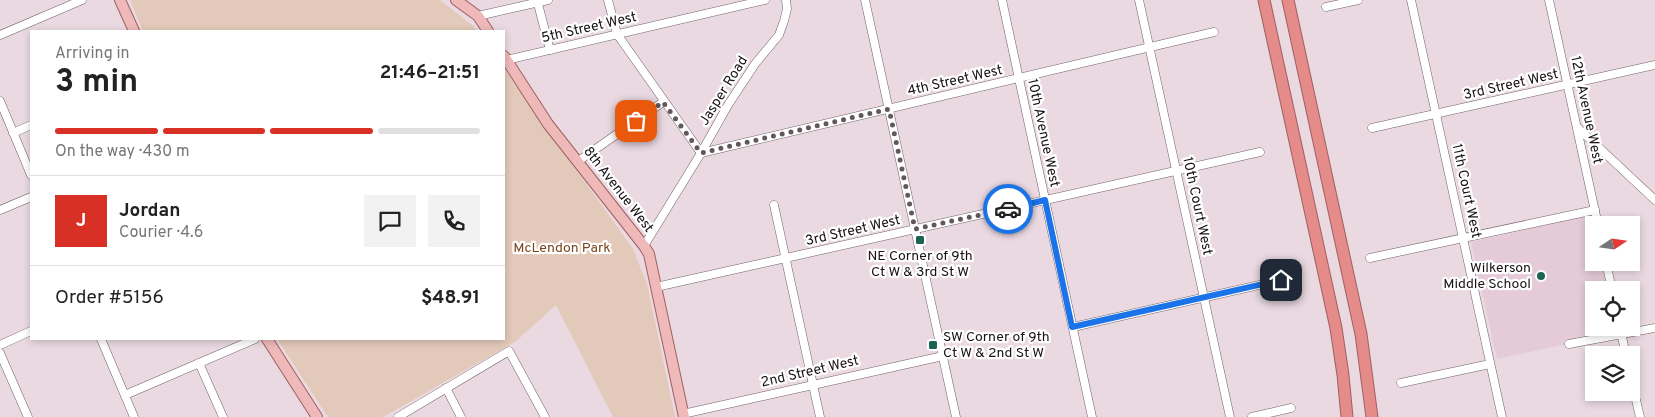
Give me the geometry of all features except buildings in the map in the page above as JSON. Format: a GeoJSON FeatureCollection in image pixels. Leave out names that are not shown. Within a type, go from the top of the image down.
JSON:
{"type":"FeatureCollection","features":[{"type":"Feature","properties":{"kind":"highway"},"geometry":{"type":"LineString","coordinates":[[1264,0],[1336,328],[1344,375],[1348,417]]}},
{"type":"Feature","properties":{"kind":"highway"},"geometry":{"type":"LineString","coordinates":[[1288,0],[1361,334],[1372,417]]}},
{"type":"Feature","properties":{"kind":"main road"},"geometry":{"type":"LineString","coordinates":[[120,0],[134,30]]}},
{"type":"Feature","properties":{"kind":"main road"},"geometry":{"type":"LineString","coordinates":[[456,0],[478,16],[487,30]]}},
{"type":"Feature","properties":{"kind":"main road","name":"8th Avenue West"},"geometry":{"type":"LineString","coordinates":[[505,58],[548,124],[649,254],[683,415]]}},
{"type":"Feature","properties":{"kind":"main road"},"geometry":{"type":"LineString","coordinates":[[268,340],[317,417]]}},
{"type":"Feature","properties":{"kind":"street"},"geometry":{"type":"LineString","coordinates":[[0,35],[82,0]]}},
{"type":"Feature","properties":{"kind":"street"},"geometry":{"type":"LineString","coordinates":[[478,16],[548,0]]}},
{"type":"Feature","properties":{"kind":"street"},"geometry":{"type":"LineString","coordinates":[[608,0],[617,34],[663,102],[701,153]]}},
{"type":"Feature","properties":{"kind":"street","name":"5th Street West"},"geometry":{"type":"LineString","coordinates":[[505,58],[550,50],[765,0]]}},
{"type":"Feature","properties":{"kind":"street","name":"Jasper Road"},"geometry":{"type":"LineString","coordinates":[[644,246],[749,72],[779,35],[787,9],[786,0]]}},
{"type":"Feature","properties":{"kind":"street"},"geometry":{"type":"LineString","coordinates":[[866,0],[956,417]]}},
{"type":"Feature","properties":{"kind":"street","name":"10th Avenue West"},"geometry":{"type":"LineString","coordinates":[[1002,0],[1092,417]]}},
{"type":"Feature","properties":{"kind":"street","name":"10th Court West"},"geometry":{"type":"LineString","coordinates":[[1139,0],[1230,417]]}},
{"type":"Feature","properties":{"kind":"street"},"geometry":{"type":"LineString","coordinates":[[1326,7],[1358,0]]}},
{"type":"Feature","properties":{"kind":"street","name":"11th Court West"},"geometry":{"type":"LineString","coordinates":[[1411,0],[1502,417]]}},
{"type":"Feature","properties":{"kind":"street","name":"12th Avenue West"},"geometry":{"type":"LineString","coordinates":[[1549,0],[1596,216]]}},
{"type":"Feature","properties":{"kind":"street"},"geometry":{"type":"LineString","coordinates":[[538,1],[550,50]]}},
{"type":"Feature","properties":{"kind":"street","name":"4th Street West"},"geometry":{"type":"LineString","coordinates":[[701,153],[1214,32]]}},
{"type":"Feature","properties":{"kind":"street","name":"3rd Street West"},"geometry":{"type":"LineString","coordinates":[[1372,128],[1655,65]]}},
{"type":"Feature","properties":{"kind":"street"},"geometry":{"type":"LineString","coordinates":[[0,101],[30,173]]}},
{"type":"Feature","properties":{"kind":"street"},"geometry":{"type":"LineString","coordinates":[[578,162],[663,102]]}},
{"type":"Feature","properties":{"kind":"street"},"geometry":{"type":"LineString","coordinates":[[13,133],[30,125]]}},
{"type":"Feature","properties":{"kind":"street"},"geometry":{"type":"LineString","coordinates":[[1577,128],[1655,200]]}},
{"type":"Feature","properties":{"kind":"street","name":"3rd Street West"},"geometry":{"type":"LineString","coordinates":[[656,287],[1260,152]]}},
{"type":"Feature","properties":{"kind":"street"},"geometry":{"type":"LineString","coordinates":[[0,210],[30,197]]}},
{"type":"Feature","properties":{"kind":"street"},"geometry":{"type":"LineString","coordinates":[[774,205],[820,417]]}},
{"type":"Feature","properties":{"kind":"street"},"geometry":{"type":"LineString","coordinates":[[1370,258],[1595,210]]}},
{"type":"Feature","properties":{"kind":"street"},"geometry":{"type":"LineString","coordinates":[[1072,327],[1281,280]]}},
{"type":"Feature","properties":{"kind":"street"},"geometry":{"type":"LineString","coordinates":[[1640,329],[1655,328]]}},
{"type":"Feature","properties":{"kind":"street"},"geometry":{"type":"LineString","coordinates":[[0,345],[30,332]]}},
{"type":"Feature","properties":{"kind":"street"},"geometry":{"type":"LineString","coordinates":[[1569,344],[1601,336]]}},
{"type":"Feature","properties":{"kind":"street"},"geometry":{"type":"LineString","coordinates":[[101,340],[134,417]]}},
{"type":"Feature","properties":{"kind":"street"},"geometry":{"type":"LineString","coordinates":[[126,395],[253,340]]}},
{"type":"Feature","properties":{"kind":"street"},"geometry":{"type":"LineString","coordinates":[[398,417],[509,351],[545,417]]}},
{"type":"Feature","properties":{"kind":"street"},"geometry":{"type":"LineString","coordinates":[[0,353],[28,417]]}},
{"type":"Feature","properties":{"kind":"street","name":"2nd Street West"},"geometry":{"type":"LineString","coordinates":[[683,415],[943,356]]}},
{"type":"Feature","properties":{"kind":"street"},"geometry":{"type":"LineString","coordinates":[[199,363],[223,417]]}},
{"type":"Feature","properties":{"kind":"street"},"geometry":{"type":"LineString","coordinates":[[1401,383],[1490,364]]}},
{"type":"Feature","properties":{"kind":"street"},"geometry":{"type":"LineString","coordinates":[[446,388],[462,417]]}},
{"type":"Feature","properties":{"kind":"street"},"geometry":{"type":"LineString","coordinates":[[1636,401],[1640,417]]}},
{"type":"Feature","properties":{"kind":"street"},"geometry":{"type":"LineString","coordinates":[[1252,417],[1291,408]]}},
{"type":"Feature","properties":{"kind":"shaded area","name":"Wilkerson Middle School"},"geometry":{"type":"Polygon","coordinates":[[[1585,216],[1585,271],[1603,271],[1605,281],[1585,281],[1585,336],[1603,336],[1497,359],[1471,242],[1585,216]]]}},
{"type":"Feature","properties":{"kind":"green space"},"geometry":{"type":"Polygon","coordinates":[[[130,0],[440,0],[476,30],[143,30],[130,0]]]}},
{"type":"Feature","properties":{"kind":"green space","name":"McLendon Park"},"geometry":{"type":"Polygon","coordinates":[[[505,70],[633,249],[647,284],[675,417],[613,417],[556,305],[515,342],[383,417],[328,417],[278,340],[505,340],[505,70]]]}},
{"type":"Feature","properties":{"kind":"way so far"},"geometry":{"type":"LineString","coordinates":[[636,121],[663,102],[701,153],[889,109],[915,229],[1008,209]]}},
{"type":"Feature","properties":{"kind":"place","name":"NE Corner of 9th Ct W & 3rd St W"},"geometry":{"type":"Point","coordinates":[920,240]}},
{"type":"Feature","properties":{"kind":"place","name":"Wilkerson Middle School"},"geometry":{"type":"Point","coordinates":[1541,276]}},
{"type":"Feature","properties":{"kind":"place","name":"SW Corner of 9th Ct W & 2nd St W"},"geometry":{"type":"Point","coordinates":[933,345]}},
{"type":"Feature","properties":{"kind":"route"},"geometry":{"type":"LineString","coordinates":[[1008,209],[1045,200],[1072,327],[1281,280]]}}]}
